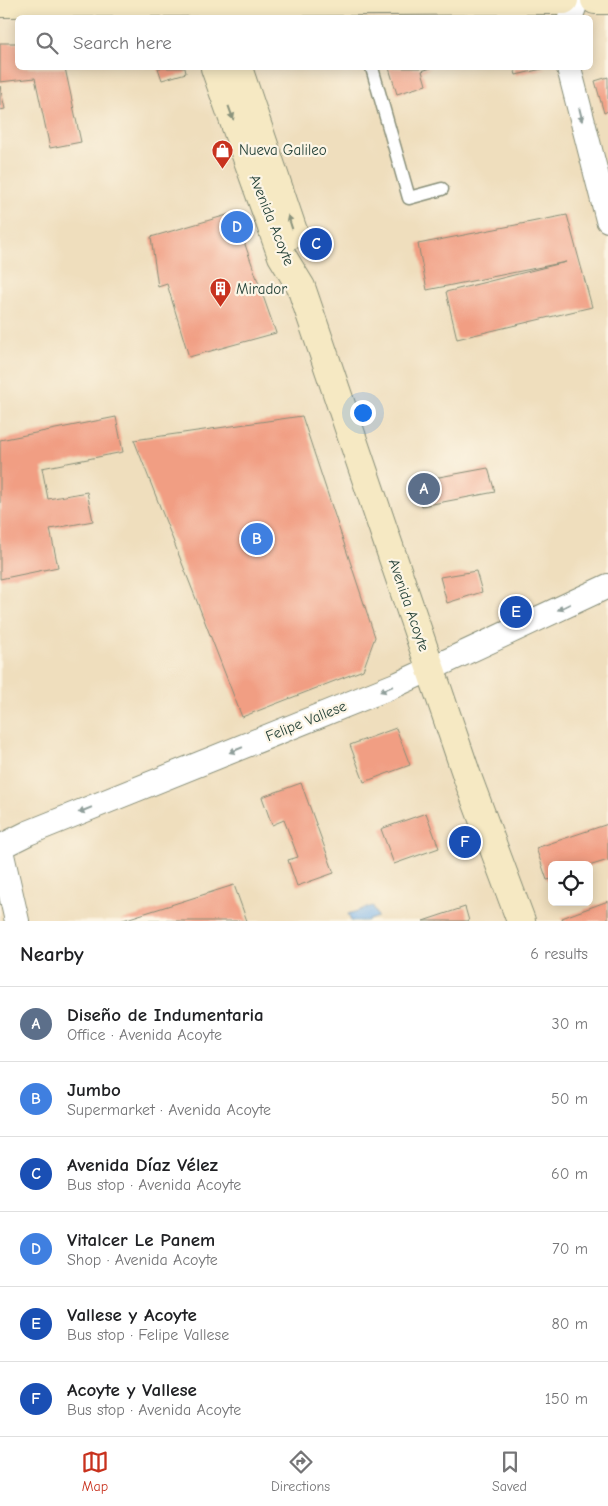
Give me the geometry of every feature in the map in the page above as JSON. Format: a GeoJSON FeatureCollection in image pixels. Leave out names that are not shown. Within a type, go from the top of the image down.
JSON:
{"type":"FeatureCollection","features":[{"type":"Feature","properties":{"kind":"main road"},"geometry":{"type":"LineString","coordinates":[[0,3],[212,12],[352,0],[564,0]]}},
{"type":"Feature","properties":{"kind":"main road"},"geometry":{"type":"LineString","coordinates":[[595,0],[608,0]]}},
{"type":"Feature","properties":{"kind":"main road","name":"Avenida Acoyte"},"geometry":{"type":"LineString","coordinates":[[216,70],[282,256],[301,287],[468,779],[522,921]]}},
{"type":"Feature","properties":{"kind":"main road","name":"Avenida Acoyte"},"geometry":{"type":"LineString","coordinates":[[239,70],[300,251],[301,287]]}},
{"type":"Feature","properties":{"kind":"street"},"geometry":{"type":"LineString","coordinates":[[571,15],[578,0]]}},
{"type":"Feature","properties":{"kind":"street"},"geometry":{"type":"LineString","coordinates":[[570,70],[608,220]]}},
{"type":"Feature","properties":{"kind":"street","name":"Felipe Vallese"},"geometry":{"type":"LineString","coordinates":[[0,847],[28,833],[398,684],[608,586]]}},
{"type":"Feature","properties":{"kind":"street"},"geometry":{"type":"LineString","coordinates":[[0,847],[17,921]]}},
{"type":"Feature","properties":{"kind":"lane"},"geometry":{"type":"LineString","coordinates":[[352,0],[356,15]]}},
{"type":"Feature","properties":{"kind":"lane"},"geometry":{"type":"LineString","coordinates":[[373,70],[409,198],[442,189]]}},
{"type":"Feature","properties":{"kind":"water"},"geometry":{"type":"Polygon","coordinates":[[[373,906],[377,917],[366,921],[351,921],[348,914],[373,906]]]}},
{"type":"Feature","properties":{"kind":"building"},"geometry":{"type":"Polygon","coordinates":[[[0,43],[15,43],[15,70],[65,70],[81,142],[50,148],[35,78],[0,82],[0,43]]]}},
{"type":"Feature","properties":{"kind":"building"},"geometry":{"type":"Polygon","coordinates":[[[159,70],[185,70],[186,73],[162,80],[159,70]]]}},
{"type":"Feature","properties":{"kind":"building"},"geometry":{"type":"Polygon","coordinates":[[[390,70],[425,70],[422,71],[426,85],[397,94],[390,70]]]}},
{"type":"Feature","properties":{"kind":"building"},"geometry":{"type":"Polygon","coordinates":[[[515,70],[537,70],[516,75],[515,70]]]}},
{"type":"Feature","properties":{"kind":"building"},"geometry":{"type":"Polygon","coordinates":[[[608,77],[608,111],[604,113],[595,81],[608,77]]]}},
{"type":"Feature","properties":{"kind":"building"},"geometry":{"type":"Polygon","coordinates":[[[0,86],[5,109],[0,110],[0,86]]]}},
{"type":"Feature","properties":{"kind":"building"},"geometry":{"type":"Polygon","coordinates":[[[234,213],[276,333],[189,357],[167,284],[158,287],[151,237],[234,213]]]}},
{"type":"Feature","properties":{"kind":"building"},"geometry":{"type":"Polygon","coordinates":[[[567,215],[592,307],[457,339],[446,292],[566,262],[427,290],[418,244],[567,215]]]}},
{"type":"Feature","properties":{"kind":"building"},"geometry":{"type":"Polygon","coordinates":[[[302,416],[375,637],[363,670],[242,717],[134,440],[302,416]]]}},
{"type":"Feature","properties":{"kind":"building"},"geometry":{"type":"Polygon","coordinates":[[[116,417],[123,452],[42,468],[48,499],[87,492],[93,521],[50,529],[58,567],[0,579],[0,440],[116,417]]]}},
{"type":"Feature","properties":{"kind":"building"},"geometry":{"type":"Polygon","coordinates":[[[488,468],[495,492],[422,506],[412,482],[488,468]]]}},
{"type":"Feature","properties":{"kind":"building"},"geometry":{"type":"Polygon","coordinates":[[[476,571],[482,592],[447,603],[440,577],[476,571]]]}},
{"type":"Feature","properties":{"kind":"building"},"geometry":{"type":"Polygon","coordinates":[[[396,728],[410,765],[364,782],[350,745],[396,728]]]}},
{"type":"Feature","properties":{"kind":"building"},"geometry":{"type":"Polygon","coordinates":[[[301,783],[334,873],[297,886],[288,860],[298,857],[284,820],[272,825],[262,797],[301,783]]]}},
{"type":"Feature","properties":{"kind":"building"},"geometry":{"type":"Polygon","coordinates":[[[426,813],[439,848],[394,864],[381,829],[426,813]]]}},
{"type":"Feature","properties":{"kind":"building"},"geometry":{"type":"Polygon","coordinates":[[[608,824],[608,860],[593,865],[593,861],[548,861],[547,880],[536,848],[608,824]]]}},
{"type":"Feature","properties":{"kind":"building"},"geometry":{"type":"Polygon","coordinates":[[[234,885],[247,921],[120,921],[234,885]]]}},
{"type":"Feature","properties":{"kind":"building"},"geometry":{"type":"Polygon","coordinates":[[[608,901],[608,921],[563,921],[562,918],[608,901]]]}},
{"type":"Feature","properties":{"kind":"building"},"geometry":{"type":"Polygon","coordinates":[[[465,907],[469,921],[423,921],[465,907]]]}},
{"type":"Feature","properties":{"kind":"place","name":"Nueva Galileo"},"geometry":{"type":"Point","coordinates":[223,169]}},
{"type":"Feature","properties":{"kind":"place","name":"Vitalcer Le Panem"},"geometry":{"type":"Point","coordinates":[237,227]}},
{"type":"Feature","properties":{"kind":"place","name":"Avenida Díaz Vélez"},"geometry":{"type":"Point","coordinates":[316,244]}},
{"type":"Feature","properties":{"kind":"place","name":"Mirador"},"geometry":{"type":"Point","coordinates":[220,308]}},
{"type":"Feature","properties":{"kind":"place","name":"Diseño de Indumentaria"},"geometry":{"type":"Point","coordinates":[424,489]}},
{"type":"Feature","properties":{"kind":"place","name":"Jumbo"},"geometry":{"type":"Point","coordinates":[257,539]}},
{"type":"Feature","properties":{"kind":"place","name":"Vallese y Acoyte"},"geometry":{"type":"Point","coordinates":[516,612]}},
{"type":"Feature","properties":{"kind":"place","name":"Acoyte y Vallese"},"geometry":{"type":"Point","coordinates":[465,842]}}]}
